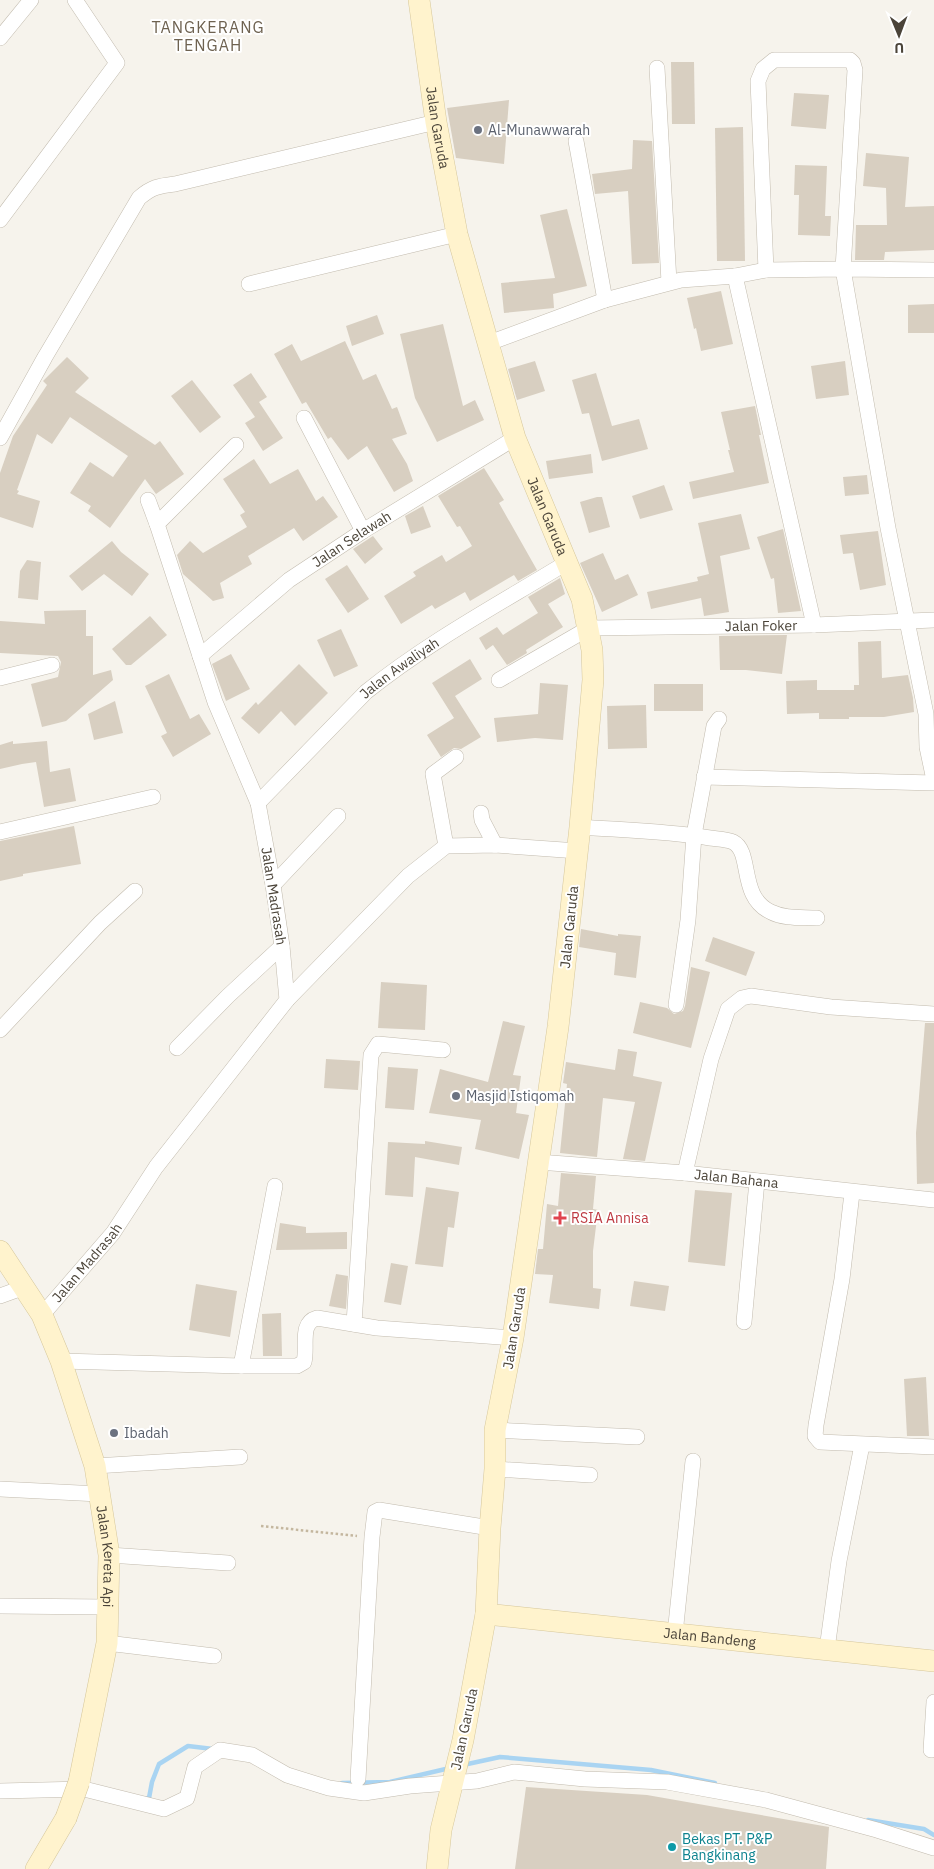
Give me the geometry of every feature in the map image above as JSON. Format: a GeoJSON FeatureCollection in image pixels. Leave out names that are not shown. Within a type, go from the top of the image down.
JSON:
{"type":"FeatureCollection","features":[{"type":"Feature","properties":{"kind":"street"},"geometry":{"type":"LineString","coordinates":[[0,38],[31,0]]}},
{"type":"Feature","properties":{"kind":"street"},"geometry":{"type":"LineString","coordinates":[[0,220],[117,63],[75,0]]}},
{"type":"Feature","properties":{"kind":"street","name":"Jalan Garuda"},"geometry":{"type":"LineString","coordinates":[[419,0],[436,122],[457,234],[515,438],[582,599],[592,650],[593,680],[578,851],[558,1027],[514,1338],[495,1430],[495,1469],[486,1614],[463,1740],[441,1830],[436,1869]]}},
{"type":"Feature","properties":{"kind":"street"},"geometry":{"type":"LineString","coordinates":[[704,777],[934,781],[927,747],[926,714],[869,424],[843,269],[854,66],[850,60],[774,60],[767,64],[758,80],[766,270]]}},
{"type":"Feature","properties":{"kind":"street"},"geometry":{"type":"LineString","coordinates":[[657,68],[669,282]]}},
{"type":"Feature","properties":{"kind":"street"},"geometry":{"type":"LineString","coordinates":[[0,438],[45,356],[139,198],[149,190],[436,122]]}},
{"type":"Feature","properties":{"kind":"street"},"geometry":{"type":"LineString","coordinates":[[576,141],[604,300]]}},
{"type":"Feature","properties":{"kind":"street"},"geometry":{"type":"LineString","coordinates":[[249,284],[457,234]]}},
{"type":"Feature","properties":{"kind":"street"},"geometry":{"type":"LineString","coordinates":[[489,343],[604,300],[669,282],[735,276],[766,270],[934,270]]}},
{"type":"Feature","properties":{"kind":"street"},"geometry":{"type":"LineString","coordinates":[[735,276],[814,625]]}},
{"type":"Feature","properties":{"kind":"street"},"geometry":{"type":"LineString","coordinates":[[304,418],[363,531]]}},
{"type":"Feature","properties":{"kind":"street","name":"Jalan Selawah"},"geometry":{"type":"LineString","coordinates":[[200,656],[289,580],[363,531],[515,438]]}},
{"type":"Feature","properties":{"kind":"street"},"geometry":{"type":"LineString","coordinates":[[157,524],[236,445]]}},
{"type":"Feature","properties":{"kind":"street","name":"Jalan Madrasah"},"geometry":{"type":"LineString","coordinates":[[42,1315],[113,1233],[156,1167],[287,1000],[282,946],[273,884],[258,803],[215,702],[148,500]]}},
{"type":"Feature","properties":{"kind":"street","name":"Jalan Awaliyah"},"geometry":{"type":"LineString","coordinates":[[258,803],[366,692],[384,677],[421,652],[566,564]]}},
{"type":"Feature","properties":{"kind":"street","name":"Jalan Foker"},"geometry":{"type":"LineString","coordinates":[[589,628],[814,625],[934,620]]}},
{"type":"Feature","properties":{"kind":"street"},"geometry":{"type":"LineString","coordinates":[[499,680],[589,628]]}},
{"type":"Feature","properties":{"kind":"street"},"geometry":{"type":"LineString","coordinates":[[0,678],[52,665]]}},
{"type":"Feature","properties":{"kind":"street"},"geometry":{"type":"LineString","coordinates":[[676,1005],[688,920],[694,835],[714,726],[719,719]]}},
{"type":"Feature","properties":{"kind":"street"},"geometry":{"type":"LineString","coordinates":[[446,846],[433,774],[456,757]]}},
{"type":"Feature","properties":{"kind":"street"},"geometry":{"type":"LineString","coordinates":[[0,832],[153,797]]}},
{"type":"Feature","properties":{"kind":"street"},"geometry":{"type":"LineString","coordinates":[[481,813],[482,820],[495,845]]}},
{"type":"Feature","properties":{"kind":"street"},"geometry":{"type":"LineString","coordinates":[[273,884],[338,816]]}},
{"type":"Feature","properties":{"kind":"street"},"geometry":{"type":"LineString","coordinates":[[580,827],[694,835],[732,842],[738,846],[744,860],[748,885],[753,897],[763,907],[772,913],[783,916],[817,918]]}},
{"type":"Feature","properties":{"kind":"street"},"geometry":{"type":"LineString","coordinates":[[287,1000],[408,876],[446,846],[495,845],[578,851]]}},
{"type":"Feature","properties":{"kind":"street"},"geometry":{"type":"LineString","coordinates":[[2,1028],[100,923],[135,891]]}},
{"type":"Feature","properties":{"kind":"street"},"geometry":{"type":"LineString","coordinates":[[177,1048],[228,996],[282,946]]}},
{"type":"Feature","properties":{"kind":"street"},"geometry":{"type":"LineString","coordinates":[[685,1173],[711,1059],[728,1009],[742,998],[751,996],[831,1007],[934,1014]]}},
{"type":"Feature","properties":{"kind":"street"},"geometry":{"type":"LineString","coordinates":[[0,1009],[2,1028]]}},
{"type":"Feature","properties":{"kind":"street"},"geometry":{"type":"LineString","coordinates":[[354,1324],[371,1055],[378,1044],[443,1050]]}},
{"type":"Feature","properties":{"kind":"street","name":"Jalan Bahana"},"geometry":{"type":"LineString","coordinates":[[538,1162],[685,1173],[852,1193],[934,1200]]}},
{"type":"Feature","properties":{"kind":"street"},"geometry":{"type":"LineString","coordinates":[[744,1322],[757,1181]]}},
{"type":"Feature","properties":{"kind":"street"},"geometry":{"type":"LineString","coordinates":[[241,1366],[275,1186]]}},
{"type":"Feature","properties":{"kind":"street"},"geometry":{"type":"LineString","coordinates":[[852,1193],[842,1279],[815,1436],[820,1442],[934,1447]]}},
{"type":"Feature","properties":{"kind":"street","name":"Jalan Kereta Api"},"geometry":{"type":"LineString","coordinates":[[0,1251],[42,1315],[61,1361],[95,1466],[109,1555],[107,1643],[79,1782],[66,1818],[36,1869]]}},
{"type":"Feature","properties":{"kind":"street"},"geometry":{"type":"LineString","coordinates":[[0,1296],[25,1287]]}},
{"type":"Feature","properties":{"kind":"street"},"geometry":{"type":"LineString","coordinates":[[61,1361],[297,1366],[304,1362],[306,1326],[310,1320],[317,1318],[377,1328],[514,1338]]}},
{"type":"Feature","properties":{"kind":"street"},"geometry":{"type":"LineString","coordinates":[[495,1430],[637,1437]]}},
{"type":"Feature","properties":{"kind":"street"},"geometry":{"type":"LineString","coordinates":[[827,1649],[839,1561],[862,1445]]}},
{"type":"Feature","properties":{"kind":"street"},"geometry":{"type":"LineString","coordinates":[[95,1466],[240,1457]]}},
{"type":"Feature","properties":{"kind":"street"},"geometry":{"type":"LineString","coordinates":[[675,1634],[693,1461]]}},
{"type":"Feature","properties":{"kind":"street"},"geometry":{"type":"LineString","coordinates":[[495,1469],[590,1475]]}},
{"type":"Feature","properties":{"kind":"street"},"geometry":{"type":"LineString","coordinates":[[0,1489],[99,1494]]}},
{"type":"Feature","properties":{"kind":"street"},"geometry":{"type":"LineString","coordinates":[[358,1778],[375,1513],[380,1510],[490,1528]]}},
{"type":"Feature","properties":{"kind":"street"},"geometry":{"type":"LineString","coordinates":[[109,1555],[228,1563]]}},
{"type":"Feature","properties":{"kind":"street"},"geometry":{"type":"LineString","coordinates":[[0,1606],[107,1608]]}},
{"type":"Feature","properties":{"kind":"street","name":"Jalan Bandeng"},"geometry":{"type":"LineString","coordinates":[[486,1614],[934,1661]]}},
{"type":"Feature","properties":{"kind":"street"},"geometry":{"type":"LineString","coordinates":[[107,1643],[214,1656]]}},
{"type":"Feature","properties":{"kind":"street"},"geometry":{"type":"LineString","coordinates":[[931,1750],[934,1702]]}},
{"type":"Feature","properties":{"kind":"street"},"geometry":{"type":"LineString","coordinates":[[0,1790],[84,1789],[164,1809],[187,1798],[195,1767],[220,1750],[252,1755],[287,1775],[329,1788],[364,1792],[453,1780],[477,1781],[514,1772],[585,1779],[667,1782],[766,1800],[877,1830],[934,1848]]}},
{"type":"Feature","properties":{"kind":"path"},"geometry":{"type":"LineString","coordinates":[[261,1526],[372,1537]]}},
{"type":"Feature","properties":{"kind":"building"},"geometry":{"type":"Polygon","coordinates":[[[671,62],[694,62],[695,124],[672,124],[671,62]]]}},
{"type":"Feature","properties":{"kind":"building"},"geometry":{"type":"Polygon","coordinates":[[[794,93],[829,95],[826,129],[791,126],[794,93]]]}},
{"type":"Feature","properties":{"kind":"building"},"geometry":{"type":"Polygon","coordinates":[[[509,100],[504,164],[456,158],[447,108],[509,100]]]}},
{"type":"Feature","properties":{"kind":"building"},"geometry":{"type":"Polygon","coordinates":[[[743,127],[745,261],[717,261],[715,128],[743,127]]]}},
{"type":"Feature","properties":{"kind":"building"},"geometry":{"type":"Polygon","coordinates":[[[633,140],[652,141],[659,263],[632,264],[628,191],[595,194],[592,174],[632,169],[633,140]]]}},
{"type":"Feature","properties":{"kind":"building"},"geometry":{"type":"Polygon","coordinates":[[[866,153],[909,157],[905,207],[934,206],[934,250],[885,252],[884,260],[855,260],[856,225],[887,225],[886,188],[863,186],[866,153]]]}},
{"type":"Feature","properties":{"kind":"building"},"geometry":{"type":"Polygon","coordinates":[[[795,165],[827,166],[825,216],[831,216],[830,236],[798,235],[799,195],[794,195],[795,165]]]}},
{"type":"Feature","properties":{"kind":"building"},"geometry":{"type":"Polygon","coordinates":[[[567,209],[587,286],[553,294],[554,308],[504,313],[501,283],[555,278],[540,215],[567,209]]]}},
{"type":"Feature","properties":{"kind":"building"},"geometry":{"type":"Polygon","coordinates":[[[721,291],[733,344],[701,351],[687,298],[721,291]]]}},
{"type":"Feature","properties":{"kind":"building"},"geometry":{"type":"Polygon","coordinates":[[[934,304],[934,333],[908,333],[908,305],[934,304]]]}},
{"type":"Feature","properties":{"kind":"building"},"geometry":{"type":"Polygon","coordinates":[[[377,315],[384,334],[352,346],[346,326],[377,315]]]}},
{"type":"Feature","properties":{"kind":"building"},"geometry":{"type":"Polygon","coordinates":[[[443,324],[463,406],[475,400],[484,420],[437,442],[415,398],[400,334],[443,324]]]}},
{"type":"Feature","properties":{"kind":"building"},"geometry":{"type":"Polygon","coordinates":[[[345,341],[363,380],[376,374],[392,409],[397,407],[407,434],[392,439],[407,464],[413,481],[394,492],[367,446],[348,460],[331,437],[328,439],[306,402],[302,404],[274,354],[292,344],[301,361],[345,341]]]}},
{"type":"Feature","properties":{"kind":"building"},"geometry":{"type":"Polygon","coordinates":[[[67,357],[89,378],[75,392],[155,445],[160,441],[184,474],[156,494],[145,479],[110,528],[88,511],[91,506],[70,493],[90,462],[113,477],[128,456],[70,417],[52,444],[37,434],[17,490],[19,491],[17,494],[40,501],[33,528],[0,517],[0,473],[13,436],[47,385],[43,381],[67,357]]]}},
{"type":"Feature","properties":{"kind":"building"},"geometry":{"type":"Polygon","coordinates":[[[535,361],[545,391],[517,400],[508,369],[535,361]]]}},
{"type":"Feature","properties":{"kind":"building"},"geometry":{"type":"Polygon","coordinates":[[[845,361],[849,395],[816,399],[811,366],[845,361]]]}},
{"type":"Feature","properties":{"kind":"building"},"geometry":{"type":"Polygon","coordinates":[[[251,373],[267,397],[259,402],[283,438],[263,451],[245,423],[255,417],[233,385],[251,373]]]}},
{"type":"Feature","properties":{"kind":"building"},"geometry":{"type":"Polygon","coordinates":[[[596,373],[612,426],[639,419],[648,449],[602,461],[589,413],[582,414],[572,380],[596,373]]]}},
{"type":"Feature","properties":{"kind":"building"},"geometry":{"type":"Polygon","coordinates":[[[192,380],[221,417],[200,433],[171,396],[192,380]]]}},
{"type":"Feature","properties":{"kind":"building"},"geometry":{"type":"Polygon","coordinates":[[[755,406],[769,483],[693,499],[689,482],[734,472],[721,412],[755,406]]]}},
{"type":"Feature","properties":{"kind":"building"},"geometry":{"type":"Polygon","coordinates":[[[591,454],[593,473],[549,479],[546,461],[591,454]]]}},
{"type":"Feature","properties":{"kind":"building"},"geometry":{"type":"Polygon","coordinates":[[[254,459],[270,484],[298,469],[316,501],[323,496],[338,517],[303,541],[294,528],[248,556],[252,564],[220,583],[224,598],[213,601],[183,574],[177,555],[190,541],[203,553],[247,527],[240,515],[245,512],[223,479],[254,459]]]}},
{"type":"Feature","properties":{"kind":"building"},"geometry":{"type":"Polygon","coordinates":[[[484,468],[504,500],[499,503],[537,570],[518,581],[514,575],[470,601],[465,592],[435,609],[432,605],[401,624],[384,596],[416,576],[413,572],[442,555],[446,562],[472,546],[460,526],[457,527],[438,496],[484,468]]]}},
{"type":"Feature","properties":{"kind":"building"},"geometry":{"type":"Polygon","coordinates":[[[867,475],[869,494],[845,496],[843,477],[867,475]]]}},
{"type":"Feature","properties":{"kind":"building"},"geometry":{"type":"Polygon","coordinates":[[[664,485],[673,510],[640,519],[632,496],[664,485]]]}},
{"type":"Feature","properties":{"kind":"building"},"geometry":{"type":"Polygon","coordinates":[[[602,497],[610,527],[589,533],[580,502],[602,497]]]}},
{"type":"Feature","properties":{"kind":"building"},"geometry":{"type":"Polygon","coordinates":[[[423,506],[431,527],[411,534],[405,516],[423,506]]]}},
{"type":"Feature","properties":{"kind":"building"},"geometry":{"type":"Polygon","coordinates":[[[741,514],[750,549],[720,556],[729,612],[704,616],[701,598],[651,609],[647,592],[698,581],[697,577],[709,574],[698,523],[741,514]]]}},
{"type":"Feature","properties":{"kind":"building"},"geometry":{"type":"Polygon","coordinates":[[[783,529],[801,611],[778,613],[774,578],[771,579],[757,537],[783,529]]]}},
{"type":"Feature","properties":{"kind":"building"},"geometry":{"type":"Polygon","coordinates":[[[878,531],[886,585],[860,590],[853,553],[843,554],[840,535],[878,531]]]}},
{"type":"Feature","properties":{"kind":"building"},"geometry":{"type":"Polygon","coordinates":[[[373,536],[383,549],[365,564],[353,549],[373,536]]]}},
{"type":"Feature","properties":{"kind":"building"},"geometry":{"type":"Polygon","coordinates":[[[112,541],[121,552],[149,574],[132,596],[104,574],[82,591],[69,576],[112,541]]]}},
{"type":"Feature","properties":{"kind":"building"},"geometry":{"type":"Polygon","coordinates":[[[603,553],[615,580],[628,574],[638,595],[602,612],[580,563],[603,553]]]}},
{"type":"Feature","properties":{"kind":"building"},"geometry":{"type":"Polygon","coordinates":[[[27,560],[41,562],[38,600],[18,598],[20,571],[27,560]]]}},
{"type":"Feature","properties":{"kind":"building"},"geometry":{"type":"Polygon","coordinates":[[[347,565],[369,599],[348,613],[325,579],[347,565]]]}},
{"type":"Feature","properties":{"kind":"building"},"geometry":{"type":"Polygon","coordinates":[[[560,578],[565,594],[548,604],[563,627],[526,650],[527,653],[507,665],[493,645],[486,650],[479,638],[497,627],[503,635],[538,613],[528,597],[560,578]]]}},
{"type":"Feature","properties":{"kind":"building"},"geometry":{"type":"Polygon","coordinates":[[[86,610],[86,636],[93,636],[93,675],[111,670],[113,680],[66,721],[42,727],[31,684],[58,677],[61,662],[58,656],[0,653],[0,621],[45,624],[44,611],[86,610]]]}},
{"type":"Feature","properties":{"kind":"building"},"geometry":{"type":"Polygon","coordinates":[[[150,616],[167,635],[131,665],[126,665],[112,649],[150,616]]]}},
{"type":"Feature","properties":{"kind":"building"},"geometry":{"type":"Polygon","coordinates":[[[341,629],[358,666],[334,677],[317,640],[341,629]]]}},
{"type":"Feature","properties":{"kind":"building"},"geometry":{"type":"Polygon","coordinates":[[[787,635],[782,674],[746,670],[720,670],[719,636],[787,635]]]}},
{"type":"Feature","properties":{"kind":"building"},"geometry":{"type":"Polygon","coordinates":[[[881,641],[882,678],[908,675],[914,712],[884,717],[849,717],[849,719],[819,719],[819,713],[787,714],[786,681],[817,680],[817,690],[854,690],[854,685],[859,685],[858,642],[881,641]]]}},
{"type":"Feature","properties":{"kind":"building"},"geometry":{"type":"Polygon","coordinates":[[[231,654],[250,689],[226,701],[212,664],[231,654]]]}},
{"type":"Feature","properties":{"kind":"building"},"geometry":{"type":"Polygon","coordinates":[[[470,659],[482,679],[455,696],[481,737],[461,749],[454,748],[441,757],[427,735],[454,718],[432,683],[470,659]]]}},
{"type":"Feature","properties":{"kind":"building"},"geometry":{"type":"Polygon","coordinates":[[[299,664],[328,693],[295,726],[281,711],[259,734],[241,718],[256,702],[258,705],[299,664]]]}},
{"type":"Feature","properties":{"kind":"building"},"geometry":{"type":"Polygon","coordinates":[[[169,674],[190,719],[199,714],[211,734],[173,757],[161,736],[167,733],[145,686],[169,674]]]}},
{"type":"Feature","properties":{"kind":"building"},"geometry":{"type":"Polygon","coordinates":[[[540,683],[568,685],[563,740],[535,738],[497,742],[494,718],[538,714],[540,683]]]}},
{"type":"Feature","properties":{"kind":"building"},"geometry":{"type":"Polygon","coordinates":[[[654,684],[703,684],[703,711],[654,711],[654,684]]]}},
{"type":"Feature","properties":{"kind":"building"},"geometry":{"type":"Polygon","coordinates":[[[115,701],[123,733],[94,740],[88,714],[115,701]]]}},
{"type":"Feature","properties":{"kind":"building"},"geometry":{"type":"Polygon","coordinates":[[[646,705],[647,748],[608,749],[607,706],[646,705]]]}},
{"type":"Feature","properties":{"kind":"building"},"geometry":{"type":"Polygon","coordinates":[[[13,741],[13,744],[47,741],[50,772],[70,768],[76,801],[44,807],[36,762],[0,769],[0,745],[13,741]]]}},
{"type":"Feature","properties":{"kind":"building"},"geometry":{"type":"Polygon","coordinates":[[[74,826],[81,864],[23,874],[23,876],[0,881],[0,841],[74,826]]]}},
{"type":"Feature","properties":{"kind":"building"},"geometry":{"type":"Polygon","coordinates":[[[581,929],[618,936],[618,934],[641,936],[636,978],[614,975],[616,953],[579,947],[581,929]]]}},
{"type":"Feature","properties":{"kind":"building"},"geometry":{"type":"Polygon","coordinates":[[[713,937],[755,952],[746,976],[705,961],[713,937]]]}},
{"type":"Feature","properties":{"kind":"building"},"geometry":{"type":"Polygon","coordinates":[[[691,967],[710,972],[691,1048],[633,1033],[640,1002],[667,1008],[674,1014],[683,1011],[691,967]]]}},
{"type":"Feature","properties":{"kind":"building"},"geometry":{"type":"Polygon","coordinates":[[[381,982],[427,985],[425,1030],[378,1028],[381,982]]]}},
{"type":"Feature","properties":{"kind":"building"},"geometry":{"type":"Polygon","coordinates":[[[503,1021],[525,1026],[513,1075],[521,1076],[516,1113],[529,1115],[519,1159],[475,1149],[481,1120],[429,1113],[440,1069],[488,1082],[503,1021]]]}},
{"type":"Feature","properties":{"kind":"building"},"geometry":{"type":"Polygon","coordinates":[[[925,1023],[934,1023],[934,1183],[917,1184],[916,1133],[925,1023]]]}},
{"type":"Feature","properties":{"kind":"building"},"geometry":{"type":"Polygon","coordinates":[[[618,1049],[637,1052],[633,1076],[662,1082],[645,1161],[623,1159],[635,1102],[603,1098],[597,1157],[560,1153],[567,1084],[563,1083],[566,1062],[615,1070],[618,1049]]]}},
{"type":"Feature","properties":{"kind":"building"},"geometry":{"type":"Polygon","coordinates":[[[326,1059],[360,1061],[358,1090],[324,1088],[326,1059]]]}},
{"type":"Feature","properties":{"kind":"building"},"geometry":{"type":"Polygon","coordinates":[[[388,1067],[418,1069],[414,1110],[385,1108],[388,1067]]]}},
{"type":"Feature","properties":{"kind":"building"},"geometry":{"type":"Polygon","coordinates":[[[425,1141],[462,1147],[459,1165],[415,1157],[413,1197],[385,1195],[388,1142],[425,1144],[425,1141]]]}},
{"type":"Feature","properties":{"kind":"building"},"geometry":{"type":"Polygon","coordinates":[[[561,1173],[596,1176],[593,1209],[598,1210],[593,1251],[593,1288],[601,1289],[599,1309],[549,1303],[553,1275],[535,1274],[538,1249],[543,1249],[547,1204],[558,1206],[561,1173]]]}},
{"type":"Feature","properties":{"kind":"building"},"geometry":{"type":"Polygon","coordinates":[[[426,1187],[459,1192],[454,1228],[448,1227],[443,1267],[415,1264],[426,1187]]]}},
{"type":"Feature","properties":{"kind":"building"},"geometry":{"type":"Polygon","coordinates":[[[695,1190],[732,1193],[725,1266],[688,1262],[695,1190]]]}},
{"type":"Feature","properties":{"kind":"building"},"geometry":{"type":"Polygon","coordinates":[[[280,1223],[306,1227],[306,1233],[347,1232],[347,1249],[276,1250],[280,1223]]]}},
{"type":"Feature","properties":{"kind":"building"},"geometry":{"type":"Polygon","coordinates":[[[391,1263],[408,1266],[401,1305],[384,1302],[391,1263]]]}},
{"type":"Feature","properties":{"kind":"building"},"geometry":{"type":"Polygon","coordinates":[[[336,1274],[348,1276],[346,1309],[329,1306],[336,1274]]]}},
{"type":"Feature","properties":{"kind":"building"},"geometry":{"type":"Polygon","coordinates":[[[634,1281],[669,1286],[665,1311],[630,1306],[634,1281]]]}},
{"type":"Feature","properties":{"kind":"building"},"geometry":{"type":"Polygon","coordinates":[[[196,1284],[237,1291],[230,1337],[189,1330],[196,1284]]]}},
{"type":"Feature","properties":{"kind":"building"},"geometry":{"type":"Polygon","coordinates":[[[281,1313],[282,1356],[263,1356],[262,1314],[281,1313]]]}},
{"type":"Feature","properties":{"kind":"building"},"geometry":{"type":"Polygon","coordinates":[[[926,1377],[929,1436],[907,1436],[904,1379],[926,1377]]]}},
{"type":"Feature","properties":{"kind":"building","name":"Bekas PT. P&P Bangkinang"},"geometry":{"type":"Polygon","coordinates":[[[526,1787],[647,1795],[829,1827],[826,1869],[515,1869],[526,1787]]]}},
{"type":"Feature","properties":{"kind":"waterway"},"geometry":{"type":"LineString","coordinates":[[144,1799],[149,1798],[152,1782],[159,1764],[188,1746],[213,1749]]}},
{"type":"Feature","properties":{"kind":"waterway"},"geometry":{"type":"LineString","coordinates":[[463,1765],[500,1757],[651,1770],[715,1783]]}},
{"type":"Feature","properties":{"kind":"waterway"},"geometry":{"type":"LineString","coordinates":[[342,1783],[390,1782],[450,1768]]}},
{"type":"Feature","properties":{"kind":"waterway"},"geometry":{"type":"LineString","coordinates":[[868,1820],[924,1829],[934,1835]]}},
{"type":"Feature","properties":{"kind":"place","name":"Al-Munawwarah"},"geometry":{"type":"Point","coordinates":[478,130]}},
{"type":"Feature","properties":{"kind":"place","name":"Masjid Istiqomah"},"geometry":{"type":"Point","coordinates":[456,1096]}},
{"type":"Feature","properties":{"kind":"place","name":"RSIA Annisa"},"geometry":{"type":"Point","coordinates":[560,1218]}},
{"type":"Feature","properties":{"kind":"place","name":"Ibadah"},"geometry":{"type":"Point","coordinates":[114,1433]}},
{"type":"Feature","properties":{"kind":"place","name":"Bekas PT. P&P Bangkinang"},"geometry":{"type":"Point","coordinates":[672,1847]}},
{"type":"Feature","properties":{"kind":"district","name":"TANGKERANG TENGAH"},"geometry":{"type":"Point","coordinates":[208,36]}}]}
